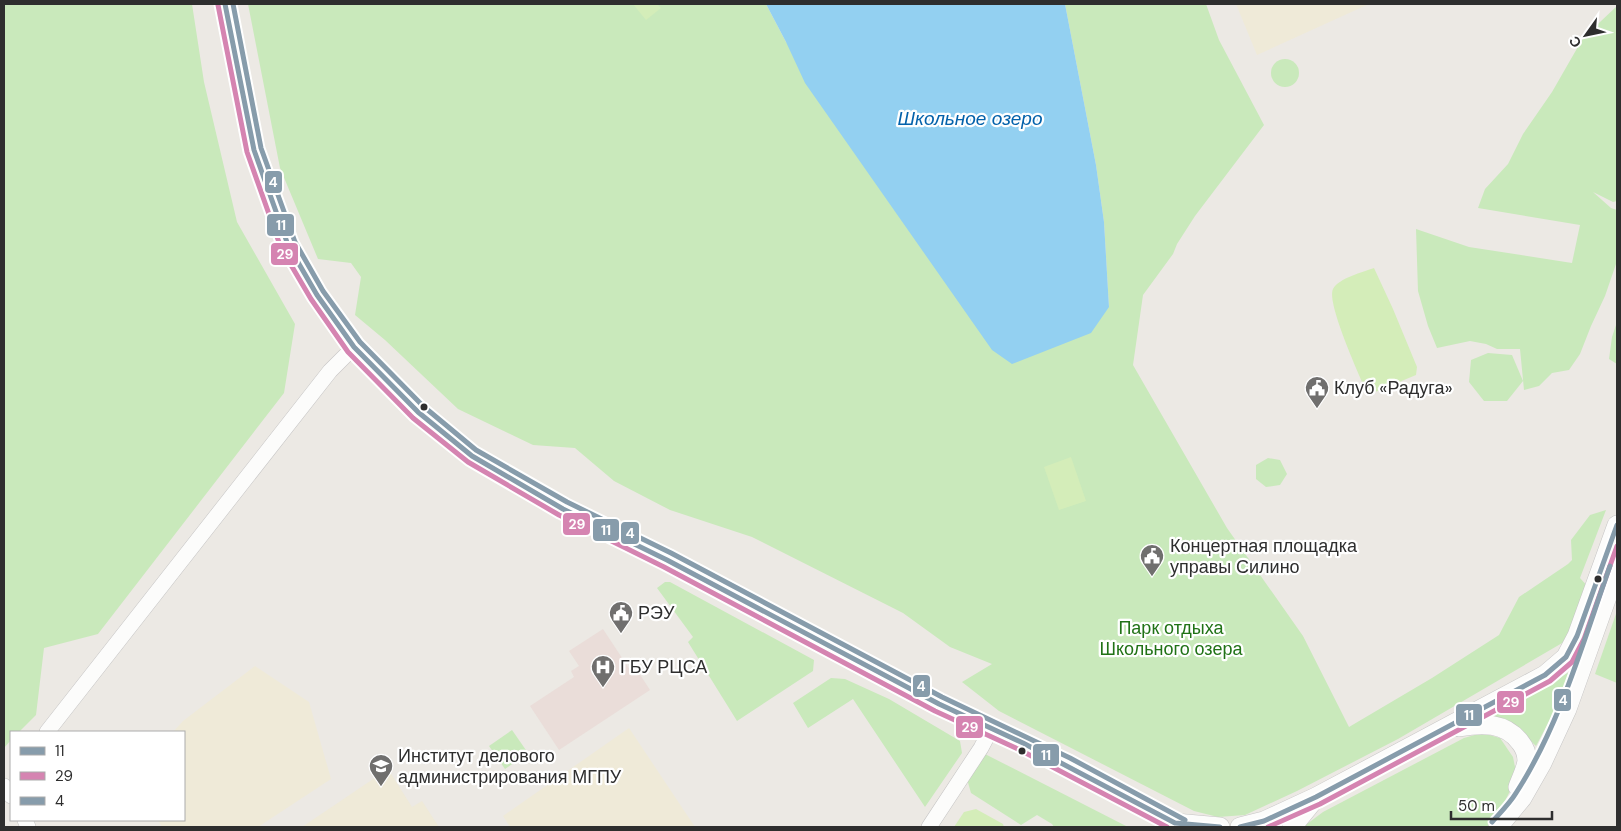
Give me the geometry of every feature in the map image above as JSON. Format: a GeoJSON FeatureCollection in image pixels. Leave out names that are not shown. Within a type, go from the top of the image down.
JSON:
{"type":"FeatureCollection","features":[{"type":"Feature","properties":{"kind":"street"},"geometry":{"type":"LineString","coordinates":[[225,4],[254,150],[288,245],[318,295],[354,347],[418,412],[472,456],[564,509],[667,560],[939,704],[1066,765],[1178,825],[1220,827]]}},
{"type":"Feature","properties":{"kind":"street"},"geometry":{"type":"LineString","coordinates":[[48,731],[330,371],[354,347]]}},
{"type":"Feature","properties":{"kind":"street"},"geometry":{"type":"LineString","coordinates":[[1240,827],[1264,821],[1316,797],[1545,676],[1566,657],[1577,636],[1617,524]]}},
{"type":"Feature","properties":{"kind":"street"},"geometry":{"type":"LineString","coordinates":[[1502,822],[1522,798],[1542,763],[1567,709],[1617,569]]}},
{"type":"Feature","properties":{"kind":"street"},"geometry":{"type":"LineString","coordinates":[[1444,730],[1478,724],[1493,725],[1514,735],[1522,744],[1526,753],[1527,763],[1502,822]]}},
{"type":"Feature","properties":{"kind":"street"},"geometry":{"type":"LineString","coordinates":[[929,827],[981,748],[991,729]]}},
{"type":"Feature","properties":{"kind":"street"},"geometry":{"type":"LineString","coordinates":[[1292,827],[1316,797]]}},
{"type":"Feature","properties":{"kind":"shaded area"},"geometry":{"type":"Polygon","coordinates":[[[1236,4],[1369,4],[1257,55],[1236,4]]]}},
{"type":"Feature","properties":{"kind":"shaded area","name":"ГБУ РЦСА"},"geometry":{"type":"Polygon","coordinates":[[[603,629],[632,673],[637,670],[650,690],[559,750],[530,706],[574,677],[571,671],[579,666],[569,651],[603,629]]]}},
{"type":"Feature","properties":{"kind":"shaded area"},"geometry":{"type":"Polygon","coordinates":[[[255,666],[309,702],[331,779],[258,827],[162,827],[159,821],[185,821],[185,731],[174,731],[183,721],[255,666]]]}},
{"type":"Feature","properties":{"kind":"shaded area"},"geometry":{"type":"Polygon","coordinates":[[[629,728],[695,827],[510,827],[503,816],[629,728]]]}},
{"type":"Feature","properties":{"kind":"shaded area","name":"Институт делового администрирования МГПУ"},"geometry":{"type":"Polygon","coordinates":[[[388,769],[412,807],[422,801],[439,827],[302,827],[388,769]]]}},
{"type":"Feature","properties":{"kind":"green space"},"geometry":{"type":"Polygon","coordinates":[[[4,4],[192,4],[204,82],[237,222],[295,324],[284,393],[98,634],[44,648],[36,715],[20,731],[10,731],[10,741],[4,748],[4,4]]]}},
{"type":"Feature","properties":{"kind":"green space","name":"Парк отдыха Школьного озера"},"geometry":{"type":"Polygon","coordinates":[[[248,4],[766,4],[786,42],[1109,307],[1104,222],[1096,165],[1065,4],[1206,4],[1219,40],[1264,125],[1195,216],[1177,244],[1173,254],[1143,295],[1133,365],[1227,528],[1303,636],[1349,727],[1432,678],[1499,635],[1519,597],[1572,560],[1571,540],[1590,515],[1606,510],[1580,578],[1590,589],[1569,639],[1398,739],[1297,791],[1245,815],[1218,817],[1194,811],[999,711],[962,682],[992,664],[950,647],[903,613],[752,537],[670,510],[614,481],[575,448],[533,445],[458,409],[385,340],[355,315],[361,277],[351,263],[318,259],[280,168],[248,4]]]}},
{"type":"Feature","properties":{"kind":"green space"},"geometry":{"type":"Polygon","coordinates":[[[633,4],[657,4],[661,8],[646,20],[633,4]]]}},
{"type":"Feature","properties":{"kind":"green space"},"geometry":{"type":"Polygon","coordinates":[[[1617,6],[1617,201],[1613,202],[1593,192],[1611,208],[1617,210],[1616,264],[1605,296],[1580,354],[1569,370],[1552,373],[1539,386],[1524,390],[1520,349],[1497,349],[1486,344],[1470,341],[1437,348],[1428,326],[1418,291],[1416,229],[1469,247],[1572,263],[1580,225],[1478,208],[1485,189],[1508,164],[1523,134],[1552,92],[1583,38],[1617,6]]]}},
{"type":"Feature","properties":{"kind":"green space"},"geometry":{"type":"Polygon","coordinates":[[[1285,59],[1295,63],[1299,73],[1295,83],[1285,87],[1275,83],[1271,73],[1275,63],[1285,59]]]}},
{"type":"Feature","properties":{"kind":"green space"},"geometry":{"type":"Polygon","coordinates":[[[1374,268],[1417,367],[1416,375],[1368,395],[1345,341],[1332,297],[1333,289],[1340,282],[1374,268]]]}},
{"type":"Feature","properties":{"kind":"green space"},"geometry":{"type":"Polygon","coordinates":[[[1617,322],[1617,364],[1609,359],[1612,337],[1617,322]]]}},
{"type":"Feature","properties":{"kind":"green space"},"geometry":{"type":"Polygon","coordinates":[[[1488,353],[1512,355],[1523,381],[1507,401],[1484,401],[1469,382],[1471,360],[1488,353]]]}},
{"type":"Feature","properties":{"kind":"green space"},"geometry":{"type":"Polygon","coordinates":[[[1071,457],[1086,501],[1059,510],[1044,467],[1071,457]]]}},
{"type":"Feature","properties":{"kind":"green space"},"geometry":{"type":"Polygon","coordinates":[[[1268,458],[1280,460],[1287,474],[1280,485],[1266,487],[1256,479],[1256,465],[1268,458]]]}},
{"type":"Feature","properties":{"kind":"green space"},"geometry":{"type":"Polygon","coordinates":[[[665,582],[670,582],[814,660],[813,671],[737,721],[688,642],[693,637],[657,588],[665,582]]]}},
{"type":"Feature","properties":{"kind":"green space"},"geometry":{"type":"Polygon","coordinates":[[[1617,611],[1617,683],[1595,674],[1617,611]]]}},
{"type":"Feature","properties":{"kind":"green space"},"geometry":{"type":"Polygon","coordinates":[[[1571,671],[1554,712],[1536,746],[1515,728],[1491,715],[1526,697],[1571,671]]]}},
{"type":"Feature","properties":{"kind":"green space"},"geometry":{"type":"Polygon","coordinates":[[[831,678],[845,679],[889,699],[960,741],[962,753],[925,807],[853,699],[808,728],[793,703],[831,678]]]}},
{"type":"Feature","properties":{"kind":"green space"},"geometry":{"type":"Polygon","coordinates":[[[512,730],[528,753],[505,769],[489,746],[512,730]]]}},
{"type":"Feature","properties":{"kind":"green space"},"geometry":{"type":"Polygon","coordinates":[[[1482,733],[1500,738],[1513,757],[1517,777],[1503,805],[1487,827],[1303,827],[1323,812],[1464,738],[1482,733]]]}},
{"type":"Feature","properties":{"kind":"green space"},"geometry":{"type":"Polygon","coordinates":[[[985,754],[1128,827],[1054,827],[1037,815],[1021,825],[971,793],[967,779],[985,754]]]}},
{"type":"Feature","properties":{"kind":"green space"},"geometry":{"type":"Polygon","coordinates":[[[976,809],[1003,824],[1004,827],[954,827],[964,812],[976,809]]]}},
{"type":"Feature","properties":{"kind":"water","name":"Школьное озеро"},"geometry":{"type":"Polygon","coordinates":[[[766,4],[1065,4],[1096,165],[1104,222],[1109,307],[1091,333],[1012,364],[992,350],[805,83],[766,4]]]}},
{"type":"Feature","properties":{"kind":"transit line","name":"11"},"geometry":{"type":"LineString","coordinates":[[225,4],[254,150],[288,245],[317,295],[354,347],[418,412],[472,456],[563,509],[667,560],[939,704],[1023,743],[1175,823],[1220,827]]}},
{"type":"Feature","properties":{"kind":"transit line","name":"4"},"geometry":{"type":"LineString","coordinates":[[233,4],[261,148],[295,242],[323,291],[360,342],[423,406],[476,450],[567,502],[671,553],[942,697],[1070,758],[1185,820]]}},
{"type":"Feature","properties":{"kind":"transit line","name":"29"},"geometry":{"type":"LineString","coordinates":[[218,5],[247,152],[281,248],[311,299],[348,352],[413,418],[468,462],[559,515],[664,567],[935,711],[1020,750],[1167,827]]}},
{"type":"Feature","properties":{"kind":"transit line","name":"11"},"geometry":{"type":"LineString","coordinates":[[1240,827],[1264,821],[1316,797],[1545,675],[1566,657],[1577,636],[1617,525]]}},
{"type":"Feature","properties":{"kind":"transit line","name":"29"},"geometry":{"type":"LineString","coordinates":[[1268,827],[1320,804],[1550,681],[1572,662],[1584,639],[1617,546]]}},
{"type":"Feature","properties":{"kind":"transit line","name":"4"},"geometry":{"type":"LineString","coordinates":[[1492,822],[1514,797],[1545,740],[1580,653],[1610,566]]}},
{"type":"Feature","properties":{"kind":"place","name":"Клуб «Радуга»"},"geometry":{"type":"Point","coordinates":[1317,409]}},
{"type":"Feature","properties":{"kind":"place","name":"Концертная площадка управы Силино"},"geometry":{"type":"Point","coordinates":[1152,577]}},
{"type":"Feature","properties":{"kind":"place","name":"РЭУ"},"geometry":{"type":"Point","coordinates":[621,634]}},
{"type":"Feature","properties":{"kind":"place","name":"ГБУ РЦСА"},"geometry":{"type":"Point","coordinates":[603,688]}},
{"type":"Feature","properties":{"kind":"place","name":"Институт делового администрирования МГПУ"},"geometry":{"type":"Point","coordinates":[381,787]}}]}
